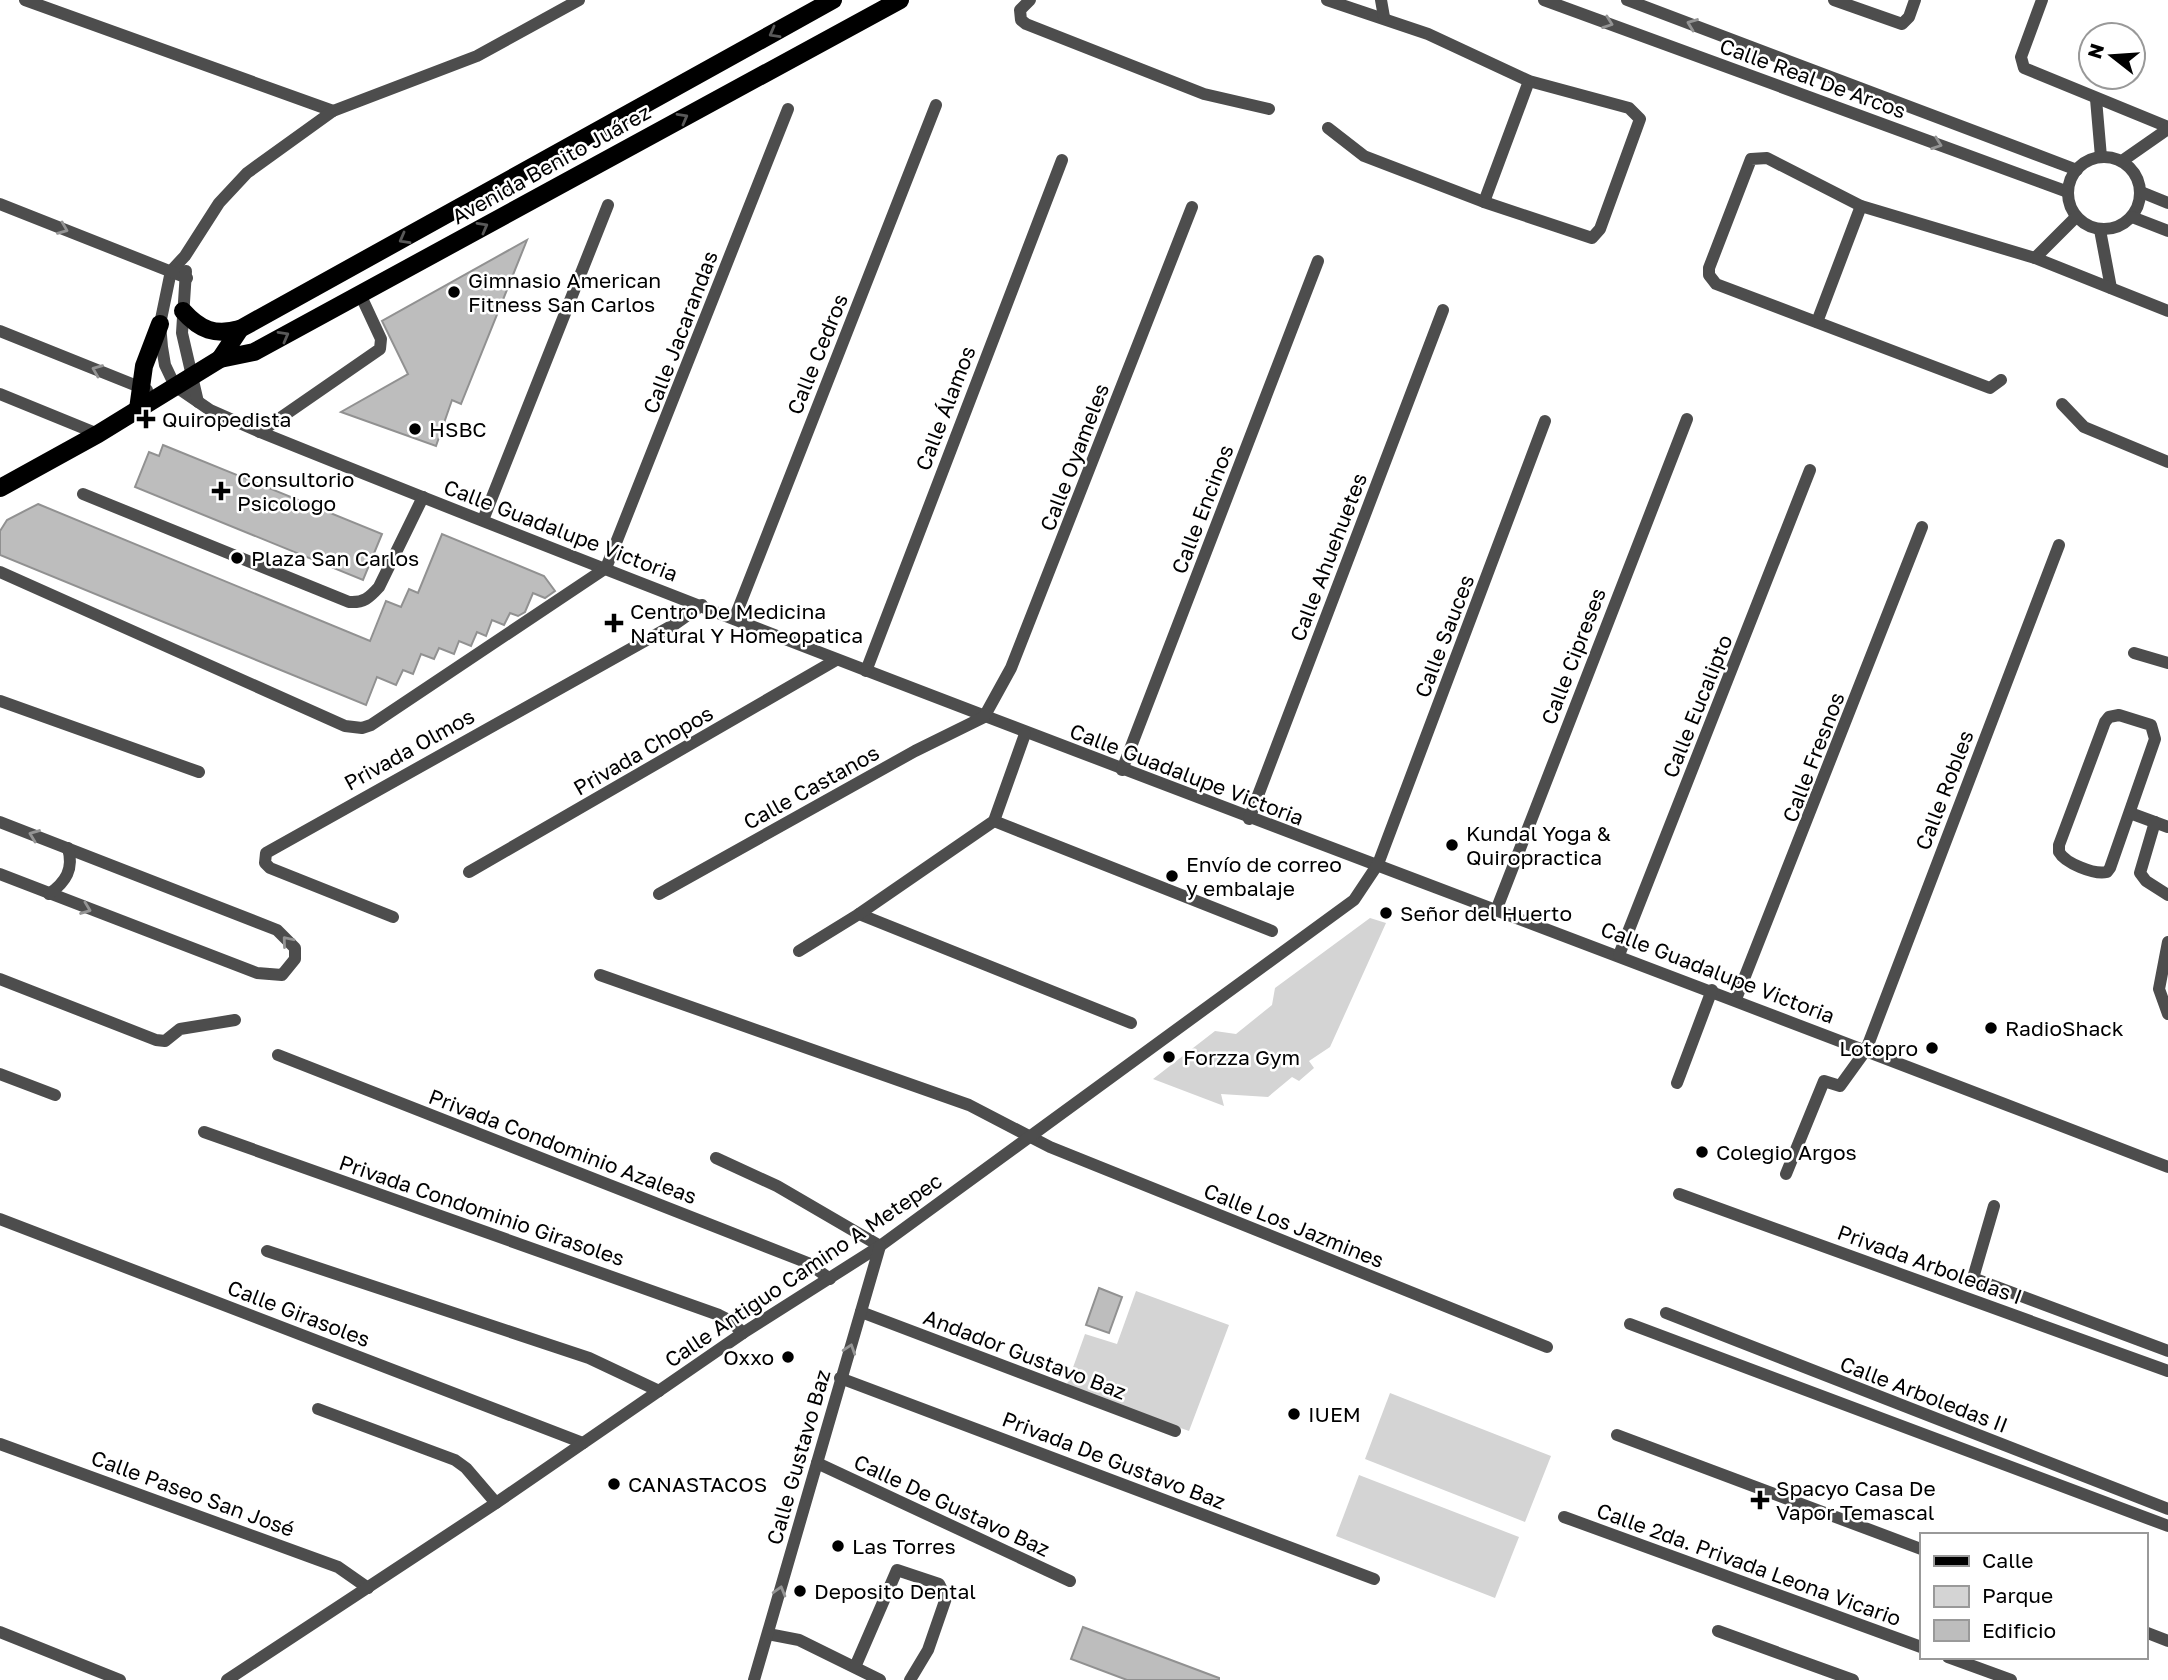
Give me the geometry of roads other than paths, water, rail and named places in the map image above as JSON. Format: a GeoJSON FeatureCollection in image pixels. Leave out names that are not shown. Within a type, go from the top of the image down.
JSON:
{"type":"FeatureCollection","features":[{"type":"Feature","properties":{"kind":"main road","name":"Avenida Benito Juárez"},"geometry":{"type":"LineString","coordinates":[[220,359],[240,329],[833,0]]}},
{"type":"Feature","properties":{"kind":"main road","name":"Avenida Benito Juárez"},"geometry":{"type":"LineString","coordinates":[[1,486],[98,434],[220,359],[254,352],[900,0]]}},
{"type":"Feature","properties":{"kind":"main road"},"geometry":{"type":"LineString","coordinates":[[183,311],[199,326],[211,332],[225,333],[240,329]]}},
{"type":"Feature","properties":{"kind":"main road"},"geometry":{"type":"LineString","coordinates":[[138,410],[149,348],[160,324]]}},
{"type":"Feature","properties":{"kind":"street"},"geometry":{"type":"LineString","coordinates":[[25,0],[333,111]]}},
{"type":"Feature","properties":{"kind":"street"},"geometry":{"type":"LineString","coordinates":[[554,14],[568,0]]}},
{"type":"Feature","properties":{"kind":"street"},"geometry":{"type":"LineString","coordinates":[[176,386],[165,365],[160,324],[171,271],[185,256],[219,203],[247,173],[333,111],[477,55],[579,0]]}},
{"type":"Feature","properties":{"kind":"street"},"geometry":{"type":"LineString","coordinates":[[1030,0],[1020,10],[1021,20],[1026,24],[1204,93],[1269,109]]}},
{"type":"Feature","properties":{"kind":"street"},"geometry":{"type":"LineString","coordinates":[[1327,0],[1429,34],[1528,81],[1629,108],[1640,118],[1639,127],[1600,229],[1592,239],[1483,202],[1364,156],[1328,128]]}},
{"type":"Feature","properties":{"kind":"street"},"geometry":{"type":"LineString","coordinates":[[1381,0],[1384,17]]}},
{"type":"Feature","properties":{"kind":"street","name":"Calle Real De Arcos"},"geometry":{"type":"LineString","coordinates":[[1544,0],[2068,192]]}},
{"type":"Feature","properties":{"kind":"street","name":"Calle Real De Arcos"},"geometry":{"type":"LineString","coordinates":[[1628,0],[2077,170]]}},
{"type":"Feature","properties":{"kind":"street"},"geometry":{"type":"LineString","coordinates":[[1834,0],[1902,24],[1909,17],[1914,0]]}},
{"type":"Feature","properties":{"kind":"street"},"geometry":{"type":"LineString","coordinates":[[2042,0],[2021,63],[2031,73],[2168,128]]}},
{"type":"Feature","properties":{"kind":"street"},"geometry":{"type":"LineString","coordinates":[[1483,202],[1528,81]]}},
{"type":"Feature","properties":{"kind":"street"},"geometry":{"type":"LineString","coordinates":[[2096,99],[2101,157]]}},
{"type":"Feature","properties":{"kind":"street","name":"Calle Cedros"},"geometry":{"type":"LineString","coordinates":[[735,617],[936,105]]}},
{"type":"Feature","properties":{"kind":"street","name":"Calle Jacarandas"},"geometry":{"type":"LineString","coordinates":[[606,568],[788,109]]}},
{"type":"Feature","properties":{"kind":"street"},"geometry":{"type":"LineString","coordinates":[[2122,161],[2168,128]]}},
{"type":"Feature","properties":{"kind":"street"},"geometry":{"type":"LineString","coordinates":[[2001,380],[1990,388],[1716,284],[1709,275],[1748,165],[1757,157],[1767,158],[1861,205],[2035,258],[2168,312]]}},
{"type":"Feature","properties":{"kind":"street"},"geometry":{"type":"LineString","coordinates":[[2101,157],[2122,161],[2138,180],[2141,192],[2139,205],[2132,217],[2112,229],[2100,230],[2076,216],[2070,205],[2068,192],[2077,170],[2101,157]]}},
{"type":"Feature","properties":{"kind":"street","name":"Calle Álamos"},"geometry":{"type":"LineString","coordinates":[[866,671],[1062,160]]}},
{"type":"Feature","properties":{"kind":"street"},"geometry":{"type":"LineString","coordinates":[[2141,192],[2168,203]]}},
{"type":"Feature","properties":{"kind":"street"},"geometry":{"type":"LineString","coordinates":[[0,204],[187,278]]}},
{"type":"Feature","properties":{"kind":"street"},"geometry":{"type":"LineString","coordinates":[[483,520],[608,205]]}},
{"type":"Feature","properties":{"kind":"street"},"geometry":{"type":"LineString","coordinates":[[1817,322],[1861,205]]}},
{"type":"Feature","properties":{"kind":"street","name":"Calle Oyameles"},"geometry":{"type":"LineString","coordinates":[[985,717],[1011,668],[1192,207]]}},
{"type":"Feature","properties":{"kind":"street"},"geometry":{"type":"LineString","coordinates":[[2035,258],[2076,216]]}},
{"type":"Feature","properties":{"kind":"street"},"geometry":{"type":"LineString","coordinates":[[2132,217],[2168,231]]}},
{"type":"Feature","properties":{"kind":"street"},"geometry":{"type":"LineString","coordinates":[[2100,230],[2111,288]]}},
{"type":"Feature","properties":{"kind":"street"},"geometry":{"type":"LineString","coordinates":[[176,386],[187,278],[185,256]]}},
{"type":"Feature","properties":{"kind":"street","name":"Calle Encinos"},"geometry":{"type":"LineString","coordinates":[[1122,770],[1318,261]]}},
{"type":"Feature","properties":{"kind":"street"},"geometry":{"type":"LineString","coordinates":[[260,432],[380,349],[381,339],[360,294]]}},
{"type":"Feature","properties":{"kind":"street","name":"Calle Ahuehuetes"},"geometry":{"type":"LineString","coordinates":[[1250,819],[1443,310]]}},
{"type":"Feature","properties":{"kind":"street","name":"Calle Guadalupe Victoria"},"geometry":{"type":"LineString","coordinates":[[0,331],[140,387],[176,386],[198,402],[260,432],[735,617],[836,660],[1250,819],[1497,908],[2168,1167]]}},
{"type":"Feature","properties":{"kind":"street"},"geometry":{"type":"LineString","coordinates":[[0,394],[98,434]]}},
{"type":"Feature","properties":{"kind":"street"},"geometry":{"type":"LineString","coordinates":[[2063,404],[2084,427],[2168,462]]}},
{"type":"Feature","properties":{"kind":"street","name":"Calle Cipreses"},"geometry":{"type":"LineString","coordinates":[[1497,908],[1687,419]]}},
{"type":"Feature","properties":{"kind":"street","name":"Calle Sauces"},"geometry":{"type":"LineString","coordinates":[[1378,864],[1545,421]]}},
{"type":"Feature","properties":{"kind":"street","name":"Calle Eucalipto"},"geometry":{"type":"LineString","coordinates":[[1619,955],[1810,470]]}},
{"type":"Feature","properties":{"kind":"street"},"geometry":{"type":"LineString","coordinates":[[83,494],[349,602],[360,602],[379,587],[423,497]]}},
{"type":"Feature","properties":{"kind":"street","name":"Calle Fresnos"},"geometry":{"type":"LineString","coordinates":[[1736,999],[1922,527]]}},
{"type":"Feature","properties":{"kind":"street","name":"Calle Robles"},"geometry":{"type":"LineString","coordinates":[[1786,1174],[1824,1081],[1840,1086],[1866,1050],[2059,545]]}},
{"type":"Feature","properties":{"kind":"street"},"geometry":{"type":"LineString","coordinates":[[0,572],[353,728],[371,725],[606,568]]}},
{"type":"Feature","properties":{"kind":"street","name":"Privada Olmos"},"geometry":{"type":"LineString","coordinates":[[393,916],[271,868],[265,863],[266,853],[675,624],[702,605]]}},
{"type":"Feature","properties":{"kind":"street"},"geometry":{"type":"LineString","coordinates":[[2134,653],[2168,663]]}},
{"type":"Feature","properties":{"kind":"street","name":"Privada Chopos"},"geometry":{"type":"LineString","coordinates":[[469,872],[836,660]]}},
{"type":"Feature","properties":{"kind":"street"},"geometry":{"type":"LineString","coordinates":[[0,701],[199,772]]}},
{"type":"Feature","properties":{"kind":"street"},"geometry":{"type":"LineString","coordinates":[[2113,715],[2151,725],[2156,733],[2130,813],[2107,872],[2099,873],[2060,856],[2059,845],[2105,722],[2113,715]]}},
{"type":"Feature","properties":{"kind":"street","name":"Calle Castanos"},"geometry":{"type":"LineString","coordinates":[[659,894],[915,751],[985,717]]}},
{"type":"Feature","properties":{"kind":"street"},"geometry":{"type":"LineString","coordinates":[[799,951],[859,914],[994,821],[1025,734]]}},
{"type":"Feature","properties":{"kind":"street"},"geometry":{"type":"LineString","coordinates":[[2130,813],[2168,827]]}},
{"type":"Feature","properties":{"kind":"street"},"geometry":{"type":"LineString","coordinates":[[994,821],[1272,931]]}},
{"type":"Feature","properties":{"kind":"street"},"geometry":{"type":"LineString","coordinates":[[0,822],[277,930],[295,948],[295,959],[282,975],[257,974],[0,874]]}},
{"type":"Feature","properties":{"kind":"street"},"geometry":{"type":"LineString","coordinates":[[2155,822],[2140,873],[2146,881],[2168,895]]}},
{"type":"Feature","properties":{"kind":"street"},"geometry":{"type":"LineString","coordinates":[[49,894],[66,878],[71,859],[68,848]]}},
{"type":"Feature","properties":{"kind":"street","name":"Calle Antiguo Camino A Metepec"},"geometry":{"type":"LineString","coordinates":[[227,1680],[496,1503],[743,1333],[880,1246],[1341,911],[1364,888],[1378,864]]}},
{"type":"Feature","properties":{"kind":"street"},"geometry":{"type":"LineString","coordinates":[[859,914],[1131,1023]]}},
{"type":"Feature","properties":{"kind":"street"},"geometry":{"type":"LineString","coordinates":[[2168,942],[2159,989],[2168,1014]]}},
{"type":"Feature","properties":{"kind":"street","name":"Calle Los Jazmines"},"geometry":{"type":"LineString","coordinates":[[600,975],[969,1105],[1028,1137],[1546,1347]]}},
{"type":"Feature","properties":{"kind":"street"},"geometry":{"type":"LineString","coordinates":[[0,979],[156,1040],[165,1041],[180,1029],[235,1020]]}},
{"type":"Feature","properties":{"kind":"street"},"geometry":{"type":"LineString","coordinates":[[1676,1083],[1712,990]]}},
{"type":"Feature","properties":{"kind":"street","name":"Privada Condominio Azaleas"},"geometry":{"type":"LineString","coordinates":[[278,1055],[808,1263],[830,1279]]}},
{"type":"Feature","properties":{"kind":"street"},"geometry":{"type":"LineString","coordinates":[[0,1074],[55,1095]]}},
{"type":"Feature","properties":{"kind":"street","name":"Privada Condominio Girasoles"},"geometry":{"type":"LineString","coordinates":[[204,1132],[719,1314],[743,1333]]}},
{"type":"Feature","properties":{"kind":"street"},"geometry":{"type":"LineString","coordinates":[[716,1158],[777,1186],[880,1246]]}},
{"type":"Feature","properties":{"kind":"street","name":"Privada Arboledas I"},"geometry":{"type":"LineString","coordinates":[[1679,1194],[2168,1371]]}},
{"type":"Feature","properties":{"kind":"street"},"geometry":{"type":"LineString","coordinates":[[1994,1206],[1973,1278],[2168,1352]]}},
{"type":"Feature","properties":{"kind":"street","name":"Calle Girasoles"},"geometry":{"type":"LineString","coordinates":[[0,1219],[583,1443]]}},
{"type":"Feature","properties":{"kind":"street","name":"Calle Gustavo Baz"},"geometry":{"type":"LineString","coordinates":[[754,1680],[880,1246]]}},
{"type":"Feature","properties":{"kind":"street"},"geometry":{"type":"LineString","coordinates":[[267,1251],[589,1358],[659,1391]]}},
{"type":"Feature","properties":{"kind":"street","name":"Andador Gustavo Baz"},"geometry":{"type":"LineString","coordinates":[[861,1312],[1175,1431]]}},
{"type":"Feature","properties":{"kind":"street","name":"Calle Arboledas II"},"geometry":{"type":"LineString","coordinates":[[1666,1313],[2168,1509]]}},
{"type":"Feature","properties":{"kind":"street"},"geometry":{"type":"LineString","coordinates":[[1630,1324],[2168,1526]]}},
{"type":"Feature","properties":{"kind":"street","name":"Privada De Gustavo Baz"},"geometry":{"type":"LineString","coordinates":[[840,1378],[1374,1579]]}},
{"type":"Feature","properties":{"kind":"street"},"geometry":{"type":"LineString","coordinates":[[318,1409],[455,1460],[466,1468],[496,1503]]}},
{"type":"Feature","properties":{"kind":"street"},"geometry":{"type":"LineString","coordinates":[[1617,1435],[1920,1549]]}},
{"type":"Feature","properties":{"kind":"street","name":"Calle Paseo San José"},"geometry":{"type":"LineString","coordinates":[[0,1444],[338,1567],[368,1588]]}},
{"type":"Feature","properties":{"kind":"street","name":"Calle De Gustavo Baz"},"geometry":{"type":"LineString","coordinates":[[817,1463],[1070,1581]]}},
{"type":"Feature","properties":{"kind":"street","name":"Calle 2da. Privada Leona Vicario"},"geometry":{"type":"LineString","coordinates":[[1564,1517],[1920,1647]]}},
{"type":"Feature","properties":{"kind":"street"},"geometry":{"type":"LineString","coordinates":[[855,1667],[897,1570],[939,1584],[946,1598],[928,1650],[910,1680]]}},
{"type":"Feature","properties":{"kind":"street"},"geometry":{"type":"LineString","coordinates":[[1718,1631],[1853,1680]]}},
{"type":"Feature","properties":{"kind":"street"},"geometry":{"type":"LineString","coordinates":[[0,1632],[120,1680]]}},
{"type":"Feature","properties":{"kind":"street"},"geometry":{"type":"LineString","coordinates":[[2147,1633],[2168,1641]]}},
{"type":"Feature","properties":{"kind":"street"},"geometry":{"type":"LineString","coordinates":[[768,1634],[799,1640],[880,1680]]}},
{"type":"Feature","properties":{"kind":"street"},"geometry":{"type":"LineString","coordinates":[[1953,1659],[2011,1680]]}},
{"type":"Feature","properties":{"kind":"place","name":"Gimnasio American Fitness San Carlos"},"geometry":{"type":"Point","coordinates":[454,292]}},
{"type":"Feature","properties":{"kind":"place","name":"Quiropedista"},"geometry":{"type":"Point","coordinates":[146,419]}},
{"type":"Feature","properties":{"kind":"place","name":"HSBC"},"geometry":{"type":"Point","coordinates":[415,429]}},
{"type":"Feature","properties":{"kind":"place","name":"Consultorio Psicologo"},"geometry":{"type":"Point","coordinates":[221,491]}},
{"type":"Feature","properties":{"kind":"place","name":"Plaza San Carlos"},"geometry":{"type":"Point","coordinates":[237,558]}},
{"type":"Feature","properties":{"kind":"place","name":"Centro De Medicina Natural Y Homeopatica"},"geometry":{"type":"Point","coordinates":[614,623]}},
{"type":"Feature","properties":{"kind":"place","name":"Kundal Yoga & Quiropractica"},"geometry":{"type":"Point","coordinates":[1452,845]}},
{"type":"Feature","properties":{"kind":"place","name":"Envío de correo y embalaje"},"geometry":{"type":"Point","coordinates":[1172,876]}},
{"type":"Feature","properties":{"kind":"place","name":"Señor del Huerto"},"geometry":{"type":"Point","coordinates":[1386,913]}},
{"type":"Feature","properties":{"kind":"place","name":"RadioShack"},"geometry":{"type":"Point","coordinates":[1991,1028]}},
{"type":"Feature","properties":{"kind":"place","name":"Lotopro"},"geometry":{"type":"Point","coordinates":[1932,1048]}},
{"type":"Feature","properties":{"kind":"place","name":"Forzza Gym"},"geometry":{"type":"Point","coordinates":[1169,1057]}},
{"type":"Feature","properties":{"kind":"place","name":"Colegio Argos"},"geometry":{"type":"Point","coordinates":[1702,1152]}},
{"type":"Feature","properties":{"kind":"place","name":"Oxxo"},"geometry":{"type":"Point","coordinates":[788,1357]}},
{"type":"Feature","properties":{"kind":"place","name":"IUEM"},"geometry":{"type":"Point","coordinates":[1294,1414]}},
{"type":"Feature","properties":{"kind":"place","name":"CANASTACOS"},"geometry":{"type":"Point","coordinates":[614,1484]}},
{"type":"Feature","properties":{"kind":"place","name":"Spacyo Casa De Vapor Temascal"},"geometry":{"type":"Point","coordinates":[1760,1500]}},
{"type":"Feature","properties":{"kind":"place","name":"Las Torres"},"geometry":{"type":"Point","coordinates":[838,1546]}},
{"type":"Feature","properties":{"kind":"place","name":"Deposito Dental"},"geometry":{"type":"Point","coordinates":[800,1591]}}]}
